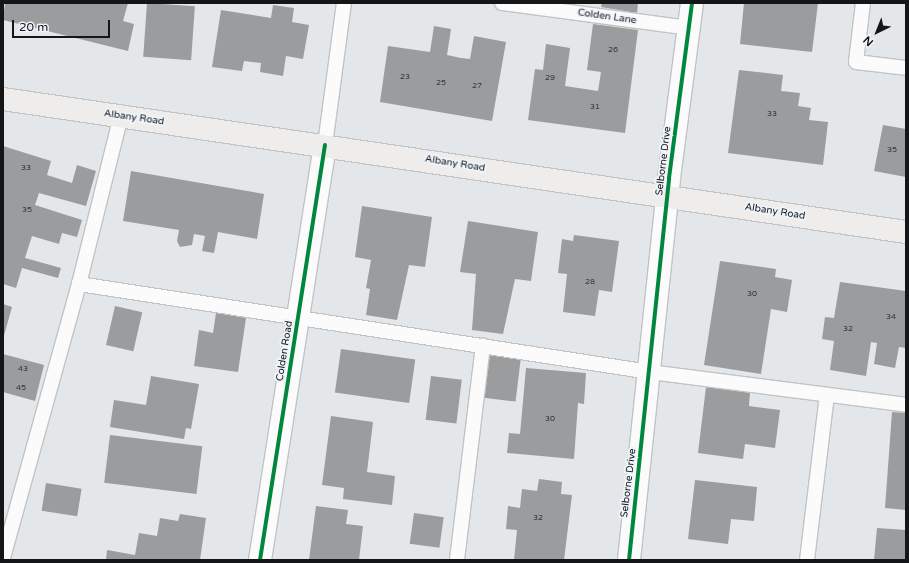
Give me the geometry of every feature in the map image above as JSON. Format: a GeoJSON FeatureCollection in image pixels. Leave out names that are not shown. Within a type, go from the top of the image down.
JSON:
{"type":"FeatureCollection","features":[{"type":"Feature","properties":{"kind":"main road","name":"Albany Road"},"geometry":{"type":"LineString","coordinates":[[3,99],[325,145],[906,232]]}},
{"type":"Feature","properties":{"kind":"street","name":"Selborne Drive"},"geometry":{"type":"LineString","coordinates":[[629,560],[668,196],[692,3]]}},
{"type":"Feature","properties":{"kind":"street","name":"Colden Road"},"geometry":{"type":"LineString","coordinates":[[260,560],[325,145]]}},
{"type":"Feature","properties":{"kind":"lane"},"geometry":{"type":"LineString","coordinates":[[325,145],[344,3]]}},
{"type":"Feature","properties":{"kind":"lane","name":"Colden Lane"},"geometry":{"type":"LineString","coordinates":[[502,3],[689,28]]}},
{"type":"Feature","properties":{"kind":"lane"},"geometry":{"type":"LineString","coordinates":[[863,3],[856,62],[906,68]]}},
{"type":"Feature","properties":{"kind":"lane"},"geometry":{"type":"LineString","coordinates":[[3,558],[79,284],[121,116]]}},
{"type":"Feature","properties":{"kind":"lane"},"geometry":{"type":"LineString","coordinates":[[79,284],[650,372],[906,405]]}},
{"type":"Feature","properties":{"kind":"lane"},"geometry":{"type":"LineString","coordinates":[[457,560],[483,346]]}},
{"type":"Feature","properties":{"kind":"lane"},"geometry":{"type":"LineString","coordinates":[[807,560],[827,395]]}},
{"type":"Feature","properties":{"kind":"building"},"geometry":{"type":"Polygon","coordinates":[[[5,3],[128,3],[123,21],[134,24],[128,51],[3,20],[5,3]]]}},
{"type":"Feature","properties":{"kind":"building"},"geometry":{"type":"Polygon","coordinates":[[[147,3],[195,6],[191,60],[143,57],[147,3]]]}},
{"type":"Feature","properties":{"kind":"building"},"geometry":{"type":"Polygon","coordinates":[[[602,3],[638,3],[637,13],[601,7],[602,3]]]}},
{"type":"Feature","properties":{"kind":"building"},"geometry":{"type":"Polygon","coordinates":[[[744,3],[818,3],[812,52],[740,44],[744,3]]]}},
{"type":"Feature","properties":{"kind":"building"},"geometry":{"type":"Polygon","coordinates":[[[273,5],[294,8],[292,22],[309,25],[303,59],[286,56],[283,76],[260,72],[261,63],[244,61],[242,71],[212,67],[221,10],[271,18],[273,5]]]}},
{"type":"Feature","properties":{"kind":"building"},"geometry":{"type":"Polygon","coordinates":[[[593,24],[638,30],[625,133],[528,120],[535,69],[543,70],[546,44],[570,48],[565,86],[598,91],[601,72],[587,70],[593,24]]]}},
{"type":"Feature","properties":{"kind":"building"},"geometry":{"type":"Polygon","coordinates":[[[434,26],[451,29],[447,55],[470,59],[474,36],[506,42],[492,121],[380,102],[388,46],[430,52],[434,26]]]}},
{"type":"Feature","properties":{"kind":"building"},"geometry":{"type":"Polygon","coordinates":[[[739,70],[783,75],[781,91],[800,93],[798,106],[811,108],[809,120],[828,122],[823,165],[728,153],[739,70]]]}},
{"type":"Feature","properties":{"kind":"building"},"geometry":{"type":"Polygon","coordinates":[[[883,125],[906,129],[906,177],[874,171],[883,125]]]}},
{"type":"Feature","properties":{"kind":"building"},"geometry":{"type":"Polygon","coordinates":[[[3,146],[51,161],[47,175],[72,183],[77,165],[96,171],[86,206],[39,193],[35,205],[82,220],[77,237],[62,233],[59,244],[32,236],[25,258],[61,268],[58,278],[22,268],[16,288],[3,284],[3,146]]]}},
{"type":"Feature","properties":{"kind":"building"},"geometry":{"type":"Polygon","coordinates":[[[131,171],[264,194],[257,239],[218,232],[214,253],[202,251],[205,236],[194,234],[192,245],[180,247],[177,241],[179,230],[123,221],[131,171]]]}},
{"type":"Feature","properties":{"kind":"building"},"geometry":{"type":"Polygon","coordinates":[[[362,206],[432,217],[425,267],[409,265],[397,320],[366,315],[370,289],[366,288],[371,260],[355,257],[362,206]]]}},
{"type":"Feature","properties":{"kind":"building"},"geometry":{"type":"Polygon","coordinates":[[[468,221],[538,232],[531,281],[515,279],[503,334],[472,330],[476,274],[460,272],[468,221]]]}},
{"type":"Feature","properties":{"kind":"building"},"geometry":{"type":"Polygon","coordinates":[[[574,235],[619,241],[612,292],[599,290],[595,316],[563,312],[567,274],[558,273],[562,239],[573,241],[574,235]]]}},
{"type":"Feature","properties":{"kind":"building"},"geometry":{"type":"Polygon","coordinates":[[[720,261],[776,269],[775,277],[792,280],[787,312],[771,309],[761,374],[704,365],[720,261]]]}},
{"type":"Feature","properties":{"kind":"building"},"geometry":{"type":"Polygon","coordinates":[[[840,282],[906,291],[906,348],[899,347],[895,368],[874,364],[877,343],[871,342],[866,376],[830,370],[834,341],[822,339],[825,317],[834,318],[840,282]]]}},
{"type":"Feature","properties":{"kind":"building"},"geometry":{"type":"Polygon","coordinates":[[[3,304],[12,307],[3,339],[3,304]]]}},
{"type":"Feature","properties":{"kind":"building"},"geometry":{"type":"Polygon","coordinates":[[[115,306],[142,312],[133,351],[106,345],[115,306]]]}},
{"type":"Feature","properties":{"kind":"building"},"geometry":{"type":"Polygon","coordinates":[[[216,313],[246,318],[238,372],[194,366],[199,330],[213,333],[216,313]]]}},
{"type":"Feature","properties":{"kind":"building"},"geometry":{"type":"Polygon","coordinates":[[[341,349],[415,359],[409,403],[335,393],[341,349]]]}},
{"type":"Feature","properties":{"kind":"building"},"geometry":{"type":"Polygon","coordinates":[[[3,354],[44,365],[35,401],[3,392],[3,354]]]}},
{"type":"Feature","properties":{"kind":"building"},"geometry":{"type":"Polygon","coordinates":[[[489,355],[521,359],[516,402],[484,398],[489,355]]]}},
{"type":"Feature","properties":{"kind":"building"},"geometry":{"type":"Polygon","coordinates":[[[526,368],[586,373],[584,404],[578,403],[574,459],[507,453],[509,433],[520,434],[526,368]]]}},
{"type":"Feature","properties":{"kind":"building"},"geometry":{"type":"Polygon","coordinates":[[[151,376],[199,384],[191,429],[186,428],[184,439],[110,427],[114,400],[146,405],[151,376]]]}},
{"type":"Feature","properties":{"kind":"building"},"geometry":{"type":"Polygon","coordinates":[[[431,376],[462,380],[456,423],[426,420],[431,376]]]}},
{"type":"Feature","properties":{"kind":"building"},"geometry":{"type":"Polygon","coordinates":[[[706,387],[750,392],[749,406],[780,410],[775,448],[745,444],[743,459],[698,453],[706,387]]]}},
{"type":"Feature","properties":{"kind":"building"},"geometry":{"type":"Polygon","coordinates":[[[892,412],[906,413],[906,510],[885,508],[892,412]]]}},
{"type":"Feature","properties":{"kind":"building"},"geometry":{"type":"Polygon","coordinates":[[[331,416],[373,422],[367,472],[395,476],[392,505],[343,499],[344,488],[322,485],[331,416]]]}},
{"type":"Feature","properties":{"kind":"building"},"geometry":{"type":"Polygon","coordinates":[[[110,435],[202,446],[196,494],[104,483],[110,435]]]}},
{"type":"Feature","properties":{"kind":"building"},"geometry":{"type":"Polygon","coordinates":[[[539,479],[562,482],[561,494],[572,495],[564,560],[514,560],[517,530],[506,529],[508,506],[520,508],[522,489],[537,491],[539,479]]]}},
{"type":"Feature","properties":{"kind":"building"},"geometry":{"type":"Polygon","coordinates":[[[695,480],[757,487],[754,521],[731,519],[728,544],[688,539],[695,480]]]}},
{"type":"Feature","properties":{"kind":"building"},"geometry":{"type":"Polygon","coordinates":[[[46,483],[82,489],[77,516],[42,511],[46,483]]]}},
{"type":"Feature","properties":{"kind":"building"},"geometry":{"type":"Polygon","coordinates":[[[316,506],[348,510],[346,524],[363,526],[359,560],[309,560],[316,506]]]}},
{"type":"Feature","properties":{"kind":"building"},"geometry":{"type":"Polygon","coordinates":[[[414,513],[444,517],[439,548],[410,544],[414,513]]]}},
{"type":"Feature","properties":{"kind":"building"},"geometry":{"type":"Polygon","coordinates":[[[180,514],[206,518],[200,560],[106,560],[107,550],[135,555],[139,533],[157,536],[160,518],[178,521],[180,514]]]}},
{"type":"Feature","properties":{"kind":"building"},"geometry":{"type":"Polygon","coordinates":[[[877,528],[906,530],[906,560],[874,560],[877,528]]]}},
{"type":"Feature","properties":{"kind":"cycle path"},"geometry":{"type":"LineString","coordinates":[[629,560],[669,178],[692,3]]}},
{"type":"Feature","properties":{"kind":"cycle path"},"geometry":{"type":"LineString","coordinates":[[260,560],[325,145]]}}]}
